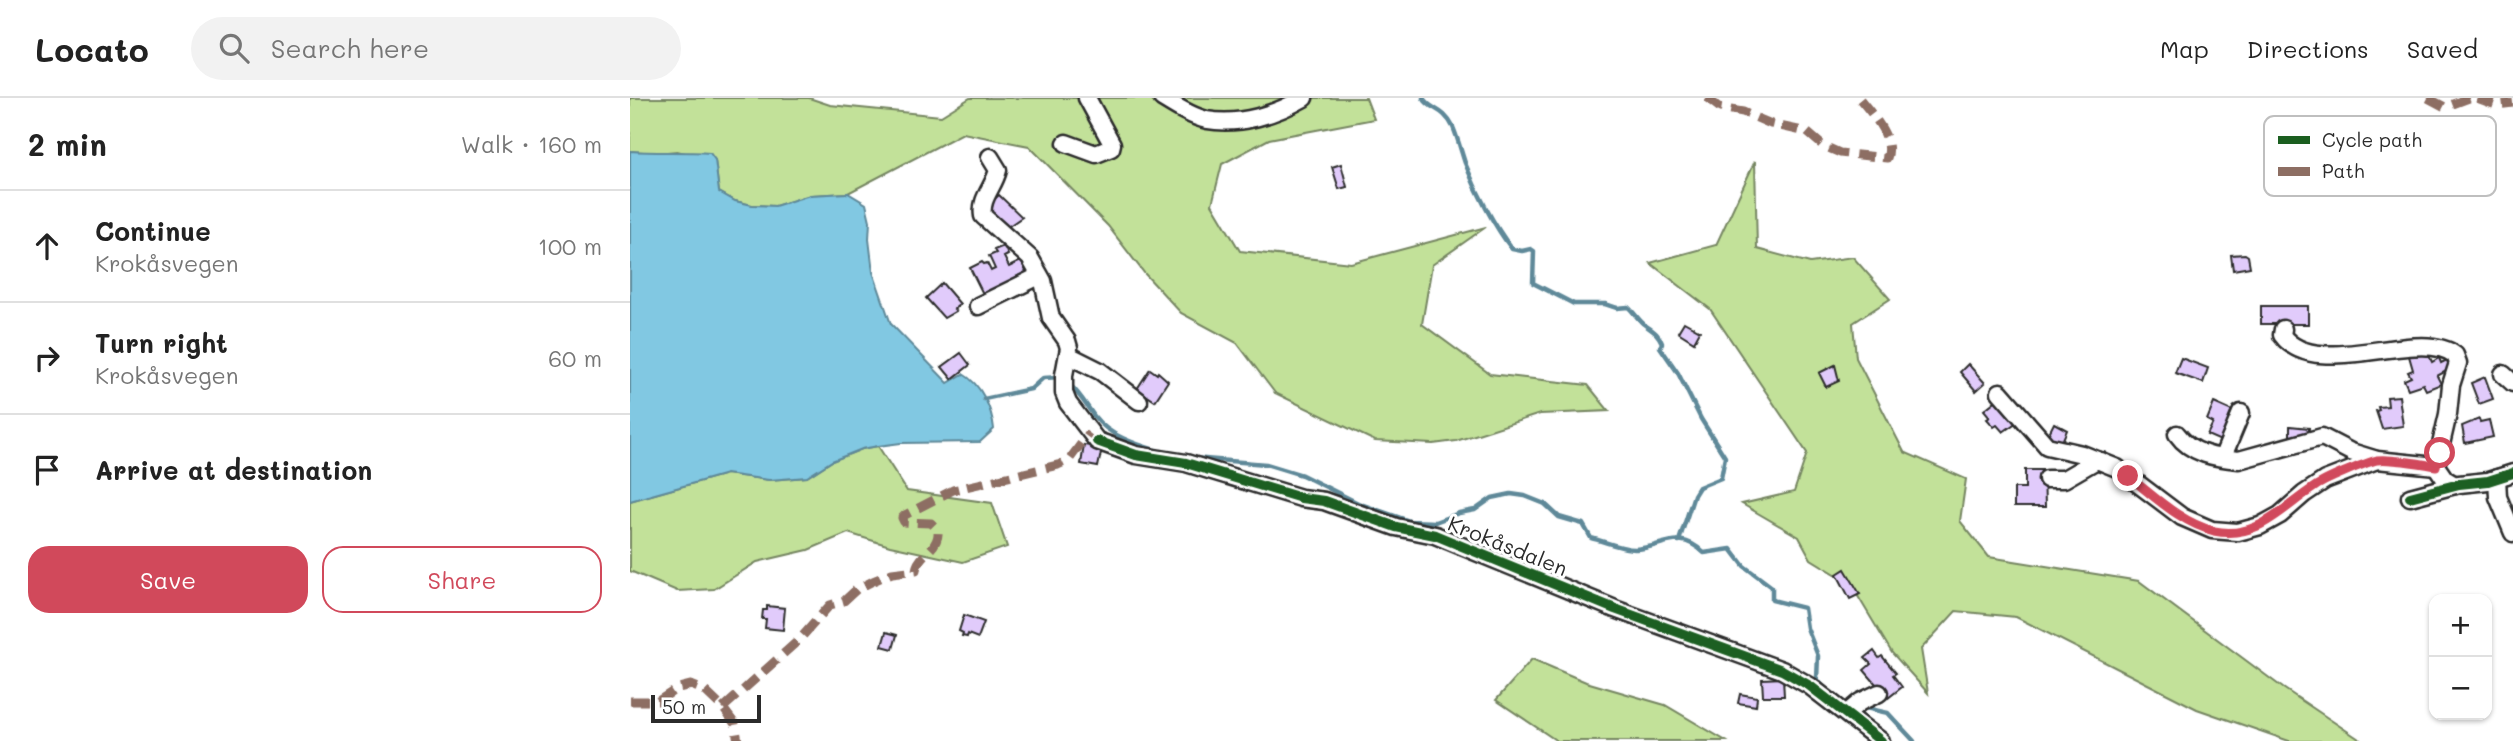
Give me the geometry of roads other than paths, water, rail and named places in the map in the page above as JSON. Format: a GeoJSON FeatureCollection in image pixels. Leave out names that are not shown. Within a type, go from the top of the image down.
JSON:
{"type":"FeatureCollection","features":[{"type":"Feature","properties":{"kind":"street"},"geometry":{"type":"LineString","coordinates":[[1066,143],[1096,154],[1111,148],[1109,137],[1087,98]]}},
{"type":"Feature","properties":{"kind":"street"},"geometry":{"type":"LineString","coordinates":[[1162,98],[1206,120],[1248,120],[1292,105],[1304,98]]}},
{"type":"Feature","properties":{"kind":"street","name":"Krokåsdalen"},"geometry":{"type":"LineString","coordinates":[[990,157],[998,170],[996,180],[983,201],[984,216],[1030,258],[1043,281],[1051,318],[1067,341],[1064,393],[1068,403],[1097,441],[1136,456],[1186,463],[1301,498],[1324,501],[1396,527],[1435,535],[1615,609],[1782,670],[1810,686],[1881,741]]}},
{"type":"Feature","properties":{"kind":"street"},"geometry":{"type":"LineString","coordinates":[[978,306],[1039,276]]}},
{"type":"Feature","properties":{"kind":"street"},"geometry":{"type":"LineString","coordinates":[[2283,329],[2282,335],[2286,341],[2302,351],[2345,355],[2394,349],[2434,348],[2451,352],[2458,363],[2451,385],[2448,414],[2436,466],[2445,479],[2455,485]]}},
{"type":"Feature","properties":{"kind":"street"},"geometry":{"type":"LineString","coordinates":[[1068,355],[1100,371],[1139,401]]}},
{"type":"Feature","properties":{"kind":"street"},"geometry":{"type":"LineString","coordinates":[[2000,392],[2048,446],[2101,461],[2128,476],[2182,517],[2212,530],[2227,533],[2247,531],[2271,521],[2325,480],[2377,460]]}},
{"type":"Feature","properties":{"kind":"street"},"geometry":{"type":"LineString","coordinates":[[2226,457],[2224,454],[2241,413]]}},
{"type":"Feature","properties":{"kind":"street"},"geometry":{"type":"LineString","coordinates":[[2177,434],[2197,452],[2220,458],[2239,460],[2322,437],[2350,452],[2377,460],[2436,466]]}},
{"type":"Feature","properties":{"kind":"street"},"geometry":{"type":"LineString","coordinates":[[2047,479],[2064,479],[2095,461],[2101,461]]}},
{"type":"Feature","properties":{"kind":"street"},"geometry":{"type":"LineString","coordinates":[[2410,497],[2513,473]]}},
{"type":"Feature","properties":{"kind":"street"},"geometry":{"type":"LineString","coordinates":[[2497,478],[2498,497],[2513,533]]}},
{"type":"Feature","properties":{"kind":"street"},"geometry":{"type":"LineString","coordinates":[[1847,713],[1860,702],[1879,693]]}},
{"type":"Feature","properties":{"kind":"water"},"geometry":{"type":"Polygon","coordinates":[[[630,151],[710,153],[715,160],[719,192],[735,201],[752,205],[775,206],[810,195],[848,193],[866,204],[870,221],[873,272],[891,324],[948,383],[963,374],[975,384],[988,405],[994,429],[980,442],[901,443],[862,449],[832,461],[807,477],[769,480],[726,474],[630,501],[630,151]]]}},
{"type":"Feature","properties":{"kind":"waterway"},"geometry":{"type":"LineString","coordinates":[[1423,98],[1441,112],[1453,127],[1474,185],[1505,240],[1512,249],[1534,251],[1533,283],[1574,304],[1628,307],[1655,332],[1662,343],[1660,347],[1678,373],[1701,419],[1725,457],[1721,478],[1699,487],[1694,495],[1679,541]]}},
{"type":"Feature","properties":{"kind":"waterway"},"geometry":{"type":"LineString","coordinates":[[984,399],[1031,389],[1043,378],[1061,377]]}},
{"type":"Feature","properties":{"kind":"waterway"},"geometry":{"type":"LineString","coordinates":[[1070,385],[1107,429],[1158,451]]}},
{"type":"Feature","properties":{"kind":"waterway"},"geometry":{"type":"LineString","coordinates":[[1193,458],[1266,464],[1302,475],[1360,504],[1409,521],[1435,522],[1475,510],[1492,498],[1511,494],[1545,504],[1559,517],[1583,524],[1591,538],[1618,546],[1635,549],[1678,540],[1695,546],[1704,553],[1731,549],[1744,566],[1772,587],[1772,600],[1804,608],[1807,628],[1818,656],[1817,679],[1826,690]]}},
{"type":"Feature","properties":{"kind":"waterway"},"geometry":{"type":"LineString","coordinates":[[1861,707],[1888,713],[1914,741]]}}]}
